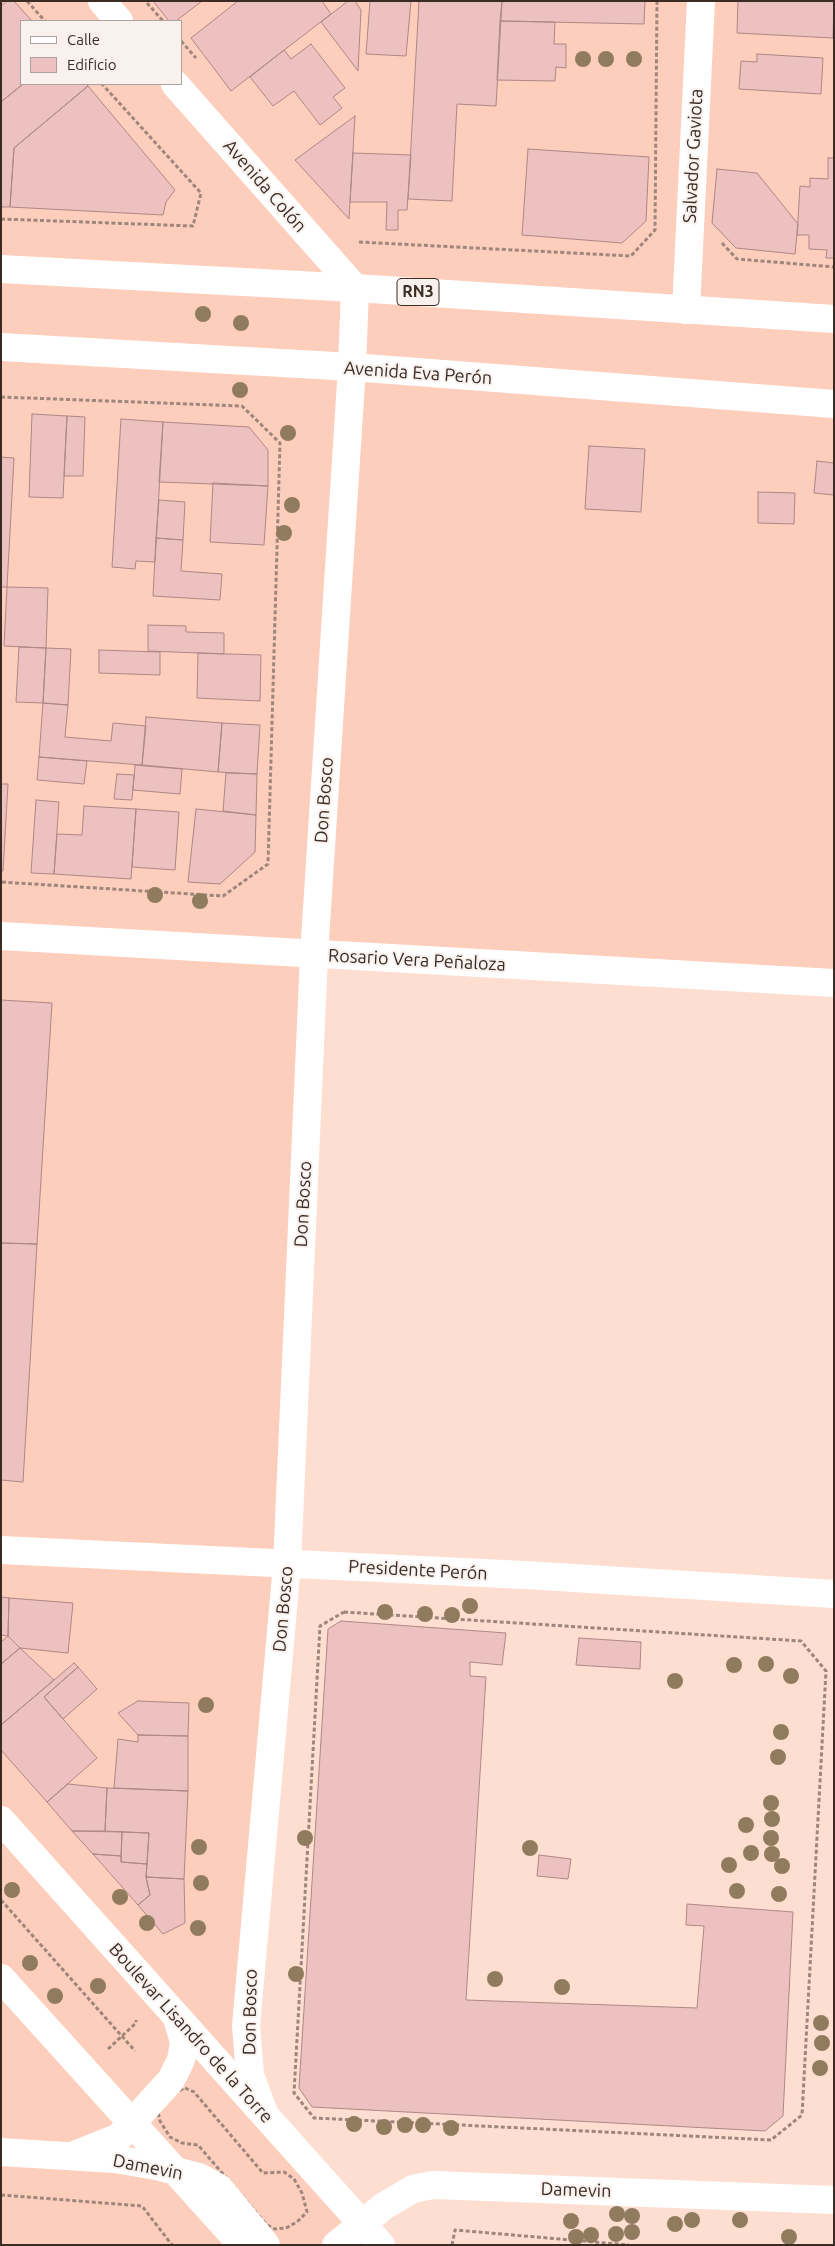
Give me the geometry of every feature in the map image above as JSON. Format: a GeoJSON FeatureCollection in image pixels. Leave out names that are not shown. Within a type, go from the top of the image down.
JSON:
{"type":"FeatureCollection","features":[{"type":"Feature","properties":{"kind":"main road"},"geometry":{"type":"LineString","coordinates":[[102,1],[118,20]]}},
{"type":"Feature","properties":{"kind":"main road","name":"Salvador Gaviota"},"geometry":{"type":"LineString","coordinates":[[686,310],[701,1]]}},
{"type":"Feature","properties":{"kind":"main road","name":"Avenida Colón"},"geometry":{"type":"LineString","coordinates":[[175,85],[355,288]]}},
{"type":"Feature","properties":{"kind":"main road","name":"RN3"},"geometry":{"type":"LineString","coordinates":[[1,269],[355,288],[834,319]]}},
{"type":"Feature","properties":{"kind":"main road","name":"Don Bosco"},"geometry":{"type":"LineString","coordinates":[[266,2117],[250,2075],[246,2026],[287,1564],[314,954],[352,368],[355,288]]}},
{"type":"Feature","properties":{"kind":"main road","name":"Avenida Eva Perón"},"geometry":{"type":"LineString","coordinates":[[1,347],[352,368],[834,404]]}},
{"type":"Feature","properties":{"kind":"main road","name":"Rosario Vera Peñaloza"},"geometry":{"type":"LineString","coordinates":[[1,936],[834,983]]}},
{"type":"Feature","properties":{"kind":"main road","name":"Presidente Perón"},"geometry":{"type":"LineString","coordinates":[[1,1550],[525,1575],[834,1594]]}},
{"type":"Feature","properties":{"kind":"main road","name":"Boulevar Lisandro de la Torre"},"geometry":{"type":"LineString","coordinates":[[1,1820],[381,2245]]}},
{"type":"Feature","properties":{"kind":"main road"},"geometry":{"type":"LineString","coordinates":[[1,1978],[242,2245]]}},
{"type":"Feature","properties":{"kind":"main road"},"geometry":{"type":"LineString","coordinates":[[71,2156],[119,2137],[171,2080],[182,2060],[184,2042],[177,2018]]}},
{"type":"Feature","properties":{"kind":"main road","name":"Damevin"},"geometry":{"type":"LineString","coordinates":[[1,2152],[136,2162],[199,2177],[219,2188],[266,2245]]}},
{"type":"Feature","properties":{"kind":"main road"},"geometry":{"type":"LineString","coordinates":[[319,2176],[340,2218],[339,2235],[336,2245]]}},
{"type":"Feature","properties":{"kind":"main road","name":"Damevin"},"geometry":{"type":"LineString","coordinates":[[336,2245],[361,2222],[398,2197],[413,2189],[433,2185],[834,2200]]}},
{"type":"Feature","properties":{"kind":"main road"},"geometry":{"type":"LineString","coordinates":[[215,2214],[226,2245]]}},
{"type":"Feature","properties":{"kind":"path"},"geometry":{"type":"LineString","coordinates":[[27,1],[44,20]]}},
{"type":"Feature","properties":{"kind":"path"},"geometry":{"type":"LineString","coordinates":[[146,1],[163,20]]}},
{"type":"Feature","properties":{"kind":"path"},"geometry":{"type":"LineString","coordinates":[[360,242],[631,256],[655,230],[657,1]]}},
{"type":"Feature","properties":{"kind":"path"},"geometry":{"type":"LineString","coordinates":[[1,219],[193,226],[201,193],[103,85]]}},
{"type":"Feature","properties":{"kind":"path"},"geometry":{"type":"LineString","coordinates":[[736,259],[834,267]]}},
{"type":"Feature","properties":{"kind":"path"},"geometry":{"type":"LineString","coordinates":[[1,397],[242,406],[280,443],[268,864],[224,896],[1,882]]}},
{"type":"Feature","properties":{"kind":"path"},"geometry":{"type":"LineString","coordinates":[[344,1612],[801,1641],[826,1671],[802,2115],[770,2140],[314,2118],[294,2093],[320,1626],[344,1612]]}},
{"type":"Feature","properties":{"kind":"path"},"geometry":{"type":"LineString","coordinates":[[1,1900],[135,2052]]}},
{"type":"Feature","properties":{"kind":"path"},"geometry":{"type":"LineString","coordinates":[[102,2052],[107,2050],[136,2023],[136,2014]]}},
{"type":"Feature","properties":{"kind":"path"},"geometry":{"type":"LineString","coordinates":[[1,2195],[142,2206],[172,2245]]}},
{"type":"Feature","properties":{"kind":"path"},"geometry":{"type":"LineString","coordinates":[[452,2245],[455,2230],[630,2245]]}},
{"type":"Feature","properties":{"kind":"shaded area"},"geometry":{"type":"Polygon","coordinates":[[[1,1],[834,1],[834,983],[315,955],[250,2075],[381,2245],[1,2245],[1,1]]]}},
{"type":"Feature","properties":{"kind":"building"},"geometry":{"type":"Polygon","coordinates":[[[7,1],[14,1],[31,20],[20,20],[20,85],[22,85],[1,102],[1,6],[7,1]]]}},
{"type":"Feature","properties":{"kind":"building"},"geometry":{"type":"Polygon","coordinates":[[[153,1],[202,1],[177,20],[168,20],[153,1]]]}},
{"type":"Feature","properties":{"kind":"building"},"geometry":{"type":"Polygon","coordinates":[[[238,1],[322,1],[331,14],[231,91],[191,38],[238,1]]]}},
{"type":"Feature","properties":{"kind":"building"},"geometry":{"type":"Polygon","coordinates":[[[348,1],[355,1],[361,10],[358,71],[321,22],[348,1]]]}},
{"type":"Feature","properties":{"kind":"building"},"geometry":{"type":"Polygon","coordinates":[[[370,1],[411,1],[406,56],[366,54],[370,1]]]}},
{"type":"Feature","properties":{"kind":"building"},"geometry":{"type":"Polygon","coordinates":[[[419,1],[502,1],[496,106],[457,104],[452,201],[408,199],[419,1]]]}},
{"type":"Feature","properties":{"kind":"building"},"geometry":{"type":"Polygon","coordinates":[[[502,1],[645,1],[644,24],[500,21],[502,1]]]}},
{"type":"Feature","properties":{"kind":"building"},"geometry":{"type":"Polygon","coordinates":[[[738,1],[834,1],[833,38],[737,33],[738,1]]]}},
{"type":"Feature","properties":{"kind":"building"},"geometry":{"type":"Polygon","coordinates":[[[500,21],[555,22],[554,44],[566,44],[566,68],[556,67],[555,81],[497,80],[500,21]]]}},
{"type":"Feature","properties":{"kind":"building"},"geometry":{"type":"Polygon","coordinates":[[[311,44],[345,88],[333,97],[342,108],[320,125],[294,91],[273,106],[250,77],[284,50],[291,59],[311,44]]]}},
{"type":"Feature","properties":{"kind":"building"},"geometry":{"type":"Polygon","coordinates":[[[757,54],[823,58],[821,94],[739,89],[741,61],[757,62],[757,54]]]}},
{"type":"Feature","properties":{"kind":"building"},"geometry":{"type":"Polygon","coordinates":[[[22,85],[88,86],[14,148],[10,207],[1,207],[1,102],[22,85]]]}},
{"type":"Feature","properties":{"kind":"building"},"geometry":{"type":"Polygon","coordinates":[[[88,86],[175,190],[166,202],[163,215],[10,207],[14,148],[88,86]]]}},
{"type":"Feature","properties":{"kind":"building"},"geometry":{"type":"Polygon","coordinates":[[[355,116],[350,202],[349,219],[295,160],[355,116]]]}},
{"type":"Feature","properties":{"kind":"building"},"geometry":{"type":"Polygon","coordinates":[[[528,149],[649,157],[646,221],[622,243],[522,235],[528,149]]]}},
{"type":"Feature","properties":{"kind":"building"},"geometry":{"type":"Polygon","coordinates":[[[353,153],[411,155],[407,210],[398,210],[398,230],[386,230],[387,202],[350,202],[353,153]]]}},
{"type":"Feature","properties":{"kind":"building"},"geometry":{"type":"Polygon","coordinates":[[[828,158],[834,158],[834,258],[826,258],[827,250],[809,249],[809,235],[797,235],[800,186],[810,187],[810,178],[828,179],[828,158]]]}},
{"type":"Feature","properties":{"kind":"building"},"geometry":{"type":"Polygon","coordinates":[[[717,169],[757,173],[798,224],[795,254],[736,248],[712,223],[717,169]]]}},
{"type":"Feature","properties":{"kind":"building"},"geometry":{"type":"Polygon","coordinates":[[[32,414],[67,416],[63,498],[29,497],[32,414]]]}},
{"type":"Feature","properties":{"kind":"building"},"geometry":{"type":"Polygon","coordinates":[[[67,416],[85,417],[83,476],[64,476],[67,416]]]}},
{"type":"Feature","properties":{"kind":"building"},"geometry":{"type":"Polygon","coordinates":[[[121,419],[163,422],[155,562],[136,561],[135,569],[112,567],[121,419]]]}},
{"type":"Feature","properties":{"kind":"building"},"geometry":{"type":"Polygon","coordinates":[[[163,422],[249,427],[268,450],[268,486],[159,482],[163,422]]]}},
{"type":"Feature","properties":{"kind":"building"},"geometry":{"type":"Polygon","coordinates":[[[589,446],[645,449],[641,512],[585,509],[589,446]]]}},
{"type":"Feature","properties":{"kind":"building"},"geometry":{"type":"Polygon","coordinates":[[[1,457],[14,458],[7,587],[1,587],[1,457]]]}},
{"type":"Feature","properties":{"kind":"building"},"geometry":{"type":"Polygon","coordinates":[[[817,461],[834,463],[834,495],[814,493],[817,461]]]}},
{"type":"Feature","properties":{"kind":"building"},"geometry":{"type":"Polygon","coordinates":[[[213,483],[268,486],[264,545],[210,542],[213,483]]]}},
{"type":"Feature","properties":{"kind":"building"},"geometry":{"type":"Polygon","coordinates":[[[758,492],[795,493],[794,524],[758,523],[758,492]]]}},
{"type":"Feature","properties":{"kind":"building"},"geometry":{"type":"Polygon","coordinates":[[[159,500],[185,502],[183,540],[156,538],[159,500]]]}},
{"type":"Feature","properties":{"kind":"building"},"geometry":{"type":"Polygon","coordinates":[[[156,538],[183,540],[181,571],[222,574],[220,600],[153,596],[156,538]]]}},
{"type":"Feature","properties":{"kind":"building"},"geometry":{"type":"Polygon","coordinates":[[[7,587],[48,588],[46,648],[4,646],[7,587]]]}},
{"type":"Feature","properties":{"kind":"building"},"geometry":{"type":"Polygon","coordinates":[[[148,625],[186,626],[186,632],[224,633],[224,654],[148,651],[148,625]]]}},
{"type":"Feature","properties":{"kind":"building"},"geometry":{"type":"Polygon","coordinates":[[[19,647],[46,648],[43,703],[16,702],[19,647]]]}},
{"type":"Feature","properties":{"kind":"building"},"geometry":{"type":"Polygon","coordinates":[[[46,648],[71,649],[68,705],[43,703],[46,648]]]}},
{"type":"Feature","properties":{"kind":"building"},"geometry":{"type":"Polygon","coordinates":[[[99,650],[160,652],[160,675],[99,673],[99,650]]]}},
{"type":"Feature","properties":{"kind":"building"},"geometry":{"type":"Polygon","coordinates":[[[198,653],[261,655],[260,701],[197,698],[198,653]]]}},
{"type":"Feature","properties":{"kind":"building"},"geometry":{"type":"Polygon","coordinates":[[[43,703],[68,705],[65,737],[111,741],[113,723],[146,726],[142,765],[39,757],[43,703]]]}},
{"type":"Feature","properties":{"kind":"building"},"geometry":{"type":"Polygon","coordinates":[[[146,717],[222,723],[218,772],[142,765],[146,717]]]}},
{"type":"Feature","properties":{"kind":"building"},"geometry":{"type":"Polygon","coordinates":[[[222,723],[260,725],[257,774],[218,772],[222,723]]]}},
{"type":"Feature","properties":{"kind":"building"},"geometry":{"type":"Polygon","coordinates":[[[39,757],[87,761],[84,784],[37,780],[39,757]]]}},
{"type":"Feature","properties":{"kind":"building"},"geometry":{"type":"Polygon","coordinates":[[[135,765],[182,769],[180,794],[133,790],[135,765]]]}},
{"type":"Feature","properties":{"kind":"building"},"geometry":{"type":"Polygon","coordinates":[[[226,773],[257,774],[256,815],[223,811],[226,773]]]}},
{"type":"Feature","properties":{"kind":"building"},"geometry":{"type":"Polygon","coordinates":[[[117,774],[134,775],[132,800],[114,799],[117,774]]]}},
{"type":"Feature","properties":{"kind":"building"},"geometry":{"type":"Polygon","coordinates":[[[1,784],[8,784],[3,871],[1,871],[1,784]]]}},
{"type":"Feature","properties":{"kind":"building"},"geometry":{"type":"Polygon","coordinates":[[[36,800],[59,802],[54,874],[31,873],[36,800]]]}},
{"type":"Feature","properties":{"kind":"building"},"geometry":{"type":"Polygon","coordinates":[[[84,806],[136,809],[131,879],[54,874],[57,834],[82,835],[84,806]]]}},
{"type":"Feature","properties":{"kind":"building"},"geometry":{"type":"Polygon","coordinates":[[[136,809],[179,812],[175,870],[132,867],[136,809]]]}},
{"type":"Feature","properties":{"kind":"building"},"geometry":{"type":"Polygon","coordinates":[[[196,809],[256,815],[255,852],[220,884],[188,882],[196,809]]]}},
{"type":"Feature","properties":{"kind":"building"},"geometry":{"type":"Polygon","coordinates":[[[1,1000],[52,1003],[37,1244],[1,1243],[1,1000]]]}},
{"type":"Feature","properties":{"kind":"building"},"geometry":{"type":"Polygon","coordinates":[[[1,1243],[37,1244],[23,1482],[1,1480],[1,1243]]]}},
{"type":"Feature","properties":{"kind":"building"},"geometry":{"type":"Polygon","coordinates":[[[1,1597],[9,1598],[8,1636],[1,1635],[1,1597]]]}},
{"type":"Feature","properties":{"kind":"building"},"geometry":{"type":"Polygon","coordinates":[[[9,1598],[73,1603],[68,1653],[20,1648],[8,1636],[9,1598]]]}},
{"type":"Feature","properties":{"kind":"building"},"geometry":{"type":"Polygon","coordinates":[[[341,1621],[506,1633],[502,1665],[470,1662],[470,1676],[486,1677],[466,2000],[697,2008],[704,1926],[686,1925],[687,1904],[793,1912],[783,2116],[765,2131],[312,2107],[299,2088],[328,1629],[341,1621]]]}},
{"type":"Feature","properties":{"kind":"building"},"geometry":{"type":"Polygon","coordinates":[[[8,1636],[20,1648],[1,1664],[1,1642],[8,1636]]]}},
{"type":"Feature","properties":{"kind":"building"},"geometry":{"type":"Polygon","coordinates":[[[579,1638],[641,1642],[640,1669],[576,1665],[579,1638]]]}},
{"type":"Feature","properties":{"kind":"building"},"geometry":{"type":"Polygon","coordinates":[[[20,1648],[54,1680],[1,1725],[1,1664],[20,1648]]]}},
{"type":"Feature","properties":{"kind":"building"},"geometry":{"type":"Polygon","coordinates":[[[74,1663],[78,1667],[44,1697],[97,1758],[47,1802],[1,1750],[1,1725],[74,1663]]]}},
{"type":"Feature","properties":{"kind":"building"},"geometry":{"type":"Polygon","coordinates":[[[78,1667],[97,1689],[63,1719],[44,1697],[78,1667]]]}},
{"type":"Feature","properties":{"kind":"building"},"geometry":{"type":"Polygon","coordinates":[[[138,1701],[189,1703],[188,1736],[138,1735],[118,1713],[138,1701]]]}},
{"type":"Feature","properties":{"kind":"building"},"geometry":{"type":"Polygon","coordinates":[[[138,1735],[188,1736],[188,1791],[114,1788],[118,1739],[138,1742],[138,1735]]]}},
{"type":"Feature","properties":{"kind":"building"},"geometry":{"type":"Polygon","coordinates":[[[68,1784],[107,1788],[105,1831],[72,1831],[47,1802],[68,1784]]]}},
{"type":"Feature","properties":{"kind":"building"},"geometry":{"type":"Polygon","coordinates":[[[107,1788],[188,1791],[184,1879],[146,1877],[149,1833],[105,1831],[107,1788]]]}},
{"type":"Feature","properties":{"kind":"building"},"geometry":{"type":"Polygon","coordinates":[[[72,1831],[122,1832],[121,1856],[93,1854],[72,1831]]]}},
{"type":"Feature","properties":{"kind":"building"},"geometry":{"type":"Polygon","coordinates":[[[122,1832],[149,1833],[147,1864],[121,1862],[122,1832]]]}},
{"type":"Feature","properties":{"kind":"building"},"geometry":{"type":"Polygon","coordinates":[[[93,1854],[121,1856],[121,1862],[147,1864],[146,1877],[150,1895],[138,1905],[93,1854]]]}},
{"type":"Feature","properties":{"kind":"building"},"geometry":{"type":"Polygon","coordinates":[[[539,1855],[571,1859],[568,1879],[537,1876],[539,1855]]]}},
{"type":"Feature","properties":{"kind":"building"},"geometry":{"type":"Polygon","coordinates":[[[146,1877],[184,1879],[185,1923],[163,1934],[138,1905],[150,1895],[146,1877]]]}}]}
